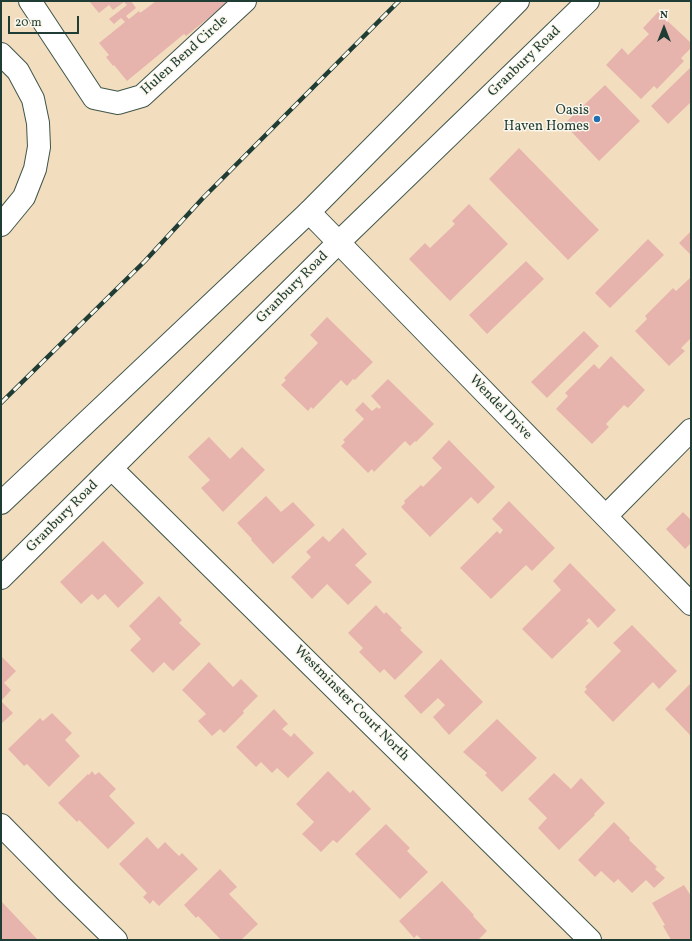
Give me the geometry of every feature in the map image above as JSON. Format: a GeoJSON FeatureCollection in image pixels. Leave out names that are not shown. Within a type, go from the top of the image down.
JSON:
{"type":"FeatureCollection","features":[{"type":"Feature","properties":{"kind":"main road","name":"Hulen Bend Circle"},"geometry":{"type":"LineString","coordinates":[[30,1],[94,98],[118,103],[142,96],[245,1]]}},
{"type":"Feature","properties":{"kind":"main road"},"geometry":{"type":"LineString","coordinates":[[1,503],[309,212],[518,1]]}},
{"type":"Feature","properties":{"kind":"main road","name":"Granbury Road"},"geometry":{"type":"LineString","coordinates":[[1,578],[339,242],[588,1]]}},
{"type":"Feature","properties":{"kind":"main road"},"geometry":{"type":"LineString","coordinates":[[1,54],[18,71],[32,99],[38,123],[39,146],[35,169],[24,198],[1,225]]}},
{"type":"Feature","properties":{"kind":"main road","name":"Wendel Drive"},"geometry":{"type":"LineString","coordinates":[[309,212],[691,604]]}},
{"type":"Feature","properties":{"kind":"main road"},"geometry":{"type":"LineString","coordinates":[[606,516],[691,430]]}},
{"type":"Feature","properties":{"kind":"main road","name":"Westminster Court North"},"geometry":{"type":"LineString","coordinates":[[112,469],[590,940]]}},
{"type":"Feature","properties":{"kind":"main road"},"geometry":{"type":"LineString","coordinates":[[1,825],[116,940]]}},
{"type":"Feature","properties":{"kind":"building"},"geometry":{"type":"Polygon","coordinates":[[[89,1],[131,1],[136,8],[126,16],[129,19],[156,1],[230,1],[186,36],[184,34],[127,81],[106,57],[109,55],[99,43],[125,22],[121,18],[114,24],[109,19],[127,5],[124,2],[113,10],[109,5],[99,13],[89,1]]]}},
{"type":"Feature","properties":{"kind":"building"},"geometry":{"type":"Polygon","coordinates":[[[658,12],[691,43],[691,48],[681,58],[684,61],[657,89],[654,86],[641,99],[606,65],[622,48],[628,55],[649,34],[643,28],[658,12]]]}},
{"type":"Feature","properties":{"kind":"building"},"geometry":{"type":"Polygon","coordinates":[[[691,67],[691,102],[668,124],[651,106],[691,67]]]}},
{"type":"Feature","properties":{"kind":"building"},"geometry":{"type":"Polygon","coordinates":[[[605,85],[640,121],[599,161],[564,124],[605,85]]]}},
{"type":"Feature","properties":{"kind":"building"},"geometry":{"type":"Polygon","coordinates":[[[519,148],[599,230],[568,260],[489,179],[519,148]]]}},
{"type":"Feature","properties":{"kind":"building"},"geometry":{"type":"Polygon","coordinates":[[[469,204],[508,244],[450,301],[409,259],[425,243],[430,248],[455,224],[452,221],[469,204]]]}},
{"type":"Feature","properties":{"kind":"building"},"geometry":{"type":"Polygon","coordinates":[[[691,231],[691,255],[679,243],[691,231]]]}},
{"type":"Feature","properties":{"kind":"building"},"geometry":{"type":"Polygon","coordinates":[[[648,239],[664,255],[610,308],[595,293],[648,239]]]}},
{"type":"Feature","properties":{"kind":"building"},"geometry":{"type":"Polygon","coordinates":[[[526,261],[544,279],[487,334],[469,315],[526,261]]]}},
{"type":"Feature","properties":{"kind":"building"},"geometry":{"type":"Polygon","coordinates":[[[690,278],[691,338],[681,348],[685,351],[669,366],[635,331],[647,319],[645,316],[673,288],[676,291],[690,278]]]}},
{"type":"Feature","properties":{"kind":"building"},"geometry":{"type":"Polygon","coordinates":[[[327,317],[373,362],[347,386],[341,380],[313,409],[311,407],[308,411],[281,385],[286,380],[284,378],[318,343],[310,335],[327,317]]]}},
{"type":"Feature","properties":{"kind":"building"},"geometry":{"type":"Polygon","coordinates":[[[584,331],[599,346],[547,398],[531,382],[584,331]]]}},
{"type":"Feature","properties":{"kind":"building"},"geometry":{"type":"Polygon","coordinates":[[[611,356],[645,390],[628,408],[624,405],[606,424],[609,427],[592,444],[556,409],[568,396],[565,393],[594,364],[599,369],[611,356]]]}},
{"type":"Feature","properties":{"kind":"building"},"geometry":{"type":"Polygon","coordinates":[[[388,379],[434,424],[416,442],[415,441],[410,446],[405,441],[374,472],[372,469],[368,473],[341,446],[345,442],[343,440],[364,419],[355,410],[363,402],[372,411],[377,407],[379,409],[381,407],[371,396],[388,379]]]}},
{"type":"Feature","properties":{"kind":"building"},"geometry":{"type":"Polygon","coordinates":[[[209,437],[230,459],[242,447],[265,470],[223,512],[201,488],[210,480],[188,457],[209,437]]]}},
{"type":"Feature","properties":{"kind":"building"},"geometry":{"type":"Polygon","coordinates":[[[449,440],[495,487],[478,504],[471,497],[430,537],[401,507],[405,503],[404,501],[421,485],[423,487],[442,468],[432,458],[449,440]]]}},
{"type":"Feature","properties":{"kind":"building"},"geometry":{"type":"Polygon","coordinates":[[[266,496],[281,512],[293,502],[315,525],[273,564],[237,523],[266,496]]]}},
{"type":"Feature","properties":{"kind":"building"},"geometry":{"type":"Polygon","coordinates":[[[509,501],[555,548],[532,571],[526,565],[491,599],[460,568],[497,531],[500,534],[503,530],[492,519],[509,501]]]}},
{"type":"Feature","properties":{"kind":"building"},"geometry":{"type":"Polygon","coordinates":[[[683,512],[691,520],[691,543],[685,549],[666,529],[683,512]]]}},
{"type":"Feature","properties":{"kind":"building"},"geometry":{"type":"Polygon","coordinates":[[[343,528],[367,554],[355,565],[372,582],[348,605],[327,584],[312,599],[291,577],[311,557],[306,552],[323,536],[329,542],[343,528]]]}},
{"type":"Feature","properties":{"kind":"building"},"geometry":{"type":"Polygon","coordinates":[[[103,541],[144,583],[118,608],[105,594],[98,600],[92,594],[81,604],[60,582],[103,541]]]}},
{"type":"Feature","properties":{"kind":"building"},"geometry":{"type":"Polygon","coordinates":[[[570,563],[616,610],[598,628],[589,618],[586,621],[589,623],[552,659],[522,629],[561,590],[553,581],[570,563]]]}},
{"type":"Feature","properties":{"kind":"building"},"geometry":{"type":"Polygon","coordinates":[[[159,596],[182,620],[179,623],[201,644],[173,671],[164,662],[153,673],[130,650],[141,639],[129,626],[159,596]]]}},
{"type":"Feature","properties":{"kind":"building"},"geometry":{"type":"Polygon","coordinates":[[[376,605],[384,614],[386,612],[402,628],[400,630],[423,652],[395,680],[384,669],[380,673],[359,652],[363,648],[348,633],[376,605]]]}},
{"type":"Feature","properties":{"kind":"building"},"geometry":{"type":"Polygon","coordinates":[[[632,625],[677,671],[659,689],[653,682],[613,722],[584,692],[587,689],[585,687],[621,651],[613,643],[632,625]]]}},
{"type":"Feature","properties":{"kind":"building"},"geometry":{"type":"Polygon","coordinates":[[[1,656],[16,671],[4,683],[11,690],[1,701],[1,656]]]}},
{"type":"Feature","properties":{"kind":"building"},"geometry":{"type":"Polygon","coordinates":[[[441,659],[483,702],[449,735],[433,717],[445,705],[438,698],[421,714],[404,696],[441,659]]]}},
{"type":"Feature","properties":{"kind":"building"},"geometry":{"type":"Polygon","coordinates":[[[209,662],[233,687],[241,679],[258,696],[224,733],[220,729],[212,736],[198,721],[206,714],[182,690],[209,662]]]}},
{"type":"Feature","properties":{"kind":"building"},"geometry":{"type":"Polygon","coordinates":[[[691,683],[691,736],[665,709],[691,683]]]}},
{"type":"Feature","properties":{"kind":"building"},"geometry":{"type":"Polygon","coordinates":[[[1,701],[13,713],[1,724],[1,701]]]}},
{"type":"Feature","properties":{"kind":"building"},"geometry":{"type":"Polygon","coordinates":[[[274,709],[288,724],[282,729],[291,737],[294,733],[314,753],[288,778],[277,768],[272,773],[261,762],[256,767],[236,747],[274,709]]]}},
{"type":"Feature","properties":{"kind":"building"},"geometry":{"type":"Polygon","coordinates":[[[52,713],[72,733],[65,740],[80,756],[49,787],[27,764],[24,766],[8,749],[40,718],[43,721],[52,713]]]}},
{"type":"Feature","properties":{"kind":"building"},"geometry":{"type":"Polygon","coordinates":[[[497,719],[537,758],[502,792],[485,775],[487,773],[463,752],[497,719]]]}},
{"type":"Feature","properties":{"kind":"building"},"geometry":{"type":"Polygon","coordinates":[[[92,771],[95,775],[99,772],[116,789],[109,796],[135,823],[108,849],[79,820],[77,822],[58,803],[92,771]]]}},
{"type":"Feature","properties":{"kind":"building"},"geometry":{"type":"Polygon","coordinates":[[[328,771],[350,793],[353,790],[371,809],[337,843],[333,840],[321,852],[302,834],[314,822],[296,804],[328,771]]]}},
{"type":"Feature","properties":{"kind":"building"},"geometry":{"type":"Polygon","coordinates":[[[554,773],[571,789],[581,778],[605,803],[594,814],[595,815],[559,850],[538,828],[547,818],[528,799],[554,773]]]}},
{"type":"Feature","properties":{"kind":"building"},"geometry":{"type":"Polygon","coordinates":[[[614,822],[630,838],[629,840],[657,867],[655,869],[665,878],[654,888],[646,880],[632,893],[618,879],[614,883],[601,871],[595,877],[578,860],[614,822]]]}},
{"type":"Feature","properties":{"kind":"building"},"geometry":{"type":"Polygon","coordinates":[[[386,824],[410,848],[407,851],[428,872],[400,899],[355,854],[386,824]]]}},
{"type":"Feature","properties":{"kind":"building"},"geometry":{"type":"Polygon","coordinates":[[[147,837],[158,849],[165,842],[179,856],[182,853],[198,869],[159,906],[153,900],[150,904],[143,897],[147,893],[119,864],[147,837]]]}},
{"type":"Feature","properties":{"kind":"building"},"geometry":{"type":"Polygon","coordinates":[[[220,869],[237,887],[229,894],[258,924],[241,940],[221,940],[198,916],[196,918],[184,905],[220,869]]]}},
{"type":"Feature","properties":{"kind":"building"},"geometry":{"type":"Polygon","coordinates":[[[442,881],[487,931],[478,940],[422,940],[417,935],[414,938],[399,921],[442,881]]]}},
{"type":"Feature","properties":{"kind":"building"},"geometry":{"type":"Polygon","coordinates":[[[684,885],[691,896],[691,940],[671,940],[663,926],[665,925],[652,903],[684,885]]]}},
{"type":"Feature","properties":{"kind":"building"},"geometry":{"type":"Polygon","coordinates":[[[1,901],[38,940],[1,940],[1,901]]]}},
{"type":"Feature","properties":{"kind":"railway"},"geometry":{"type":"LineString","coordinates":[[1,403],[145,261],[203,198],[399,1]]}},
{"type":"Feature","properties":{"kind":"place","name":"Oasis Haven Homes"},"geometry":{"type":"Point","coordinates":[597,119]}}]}
